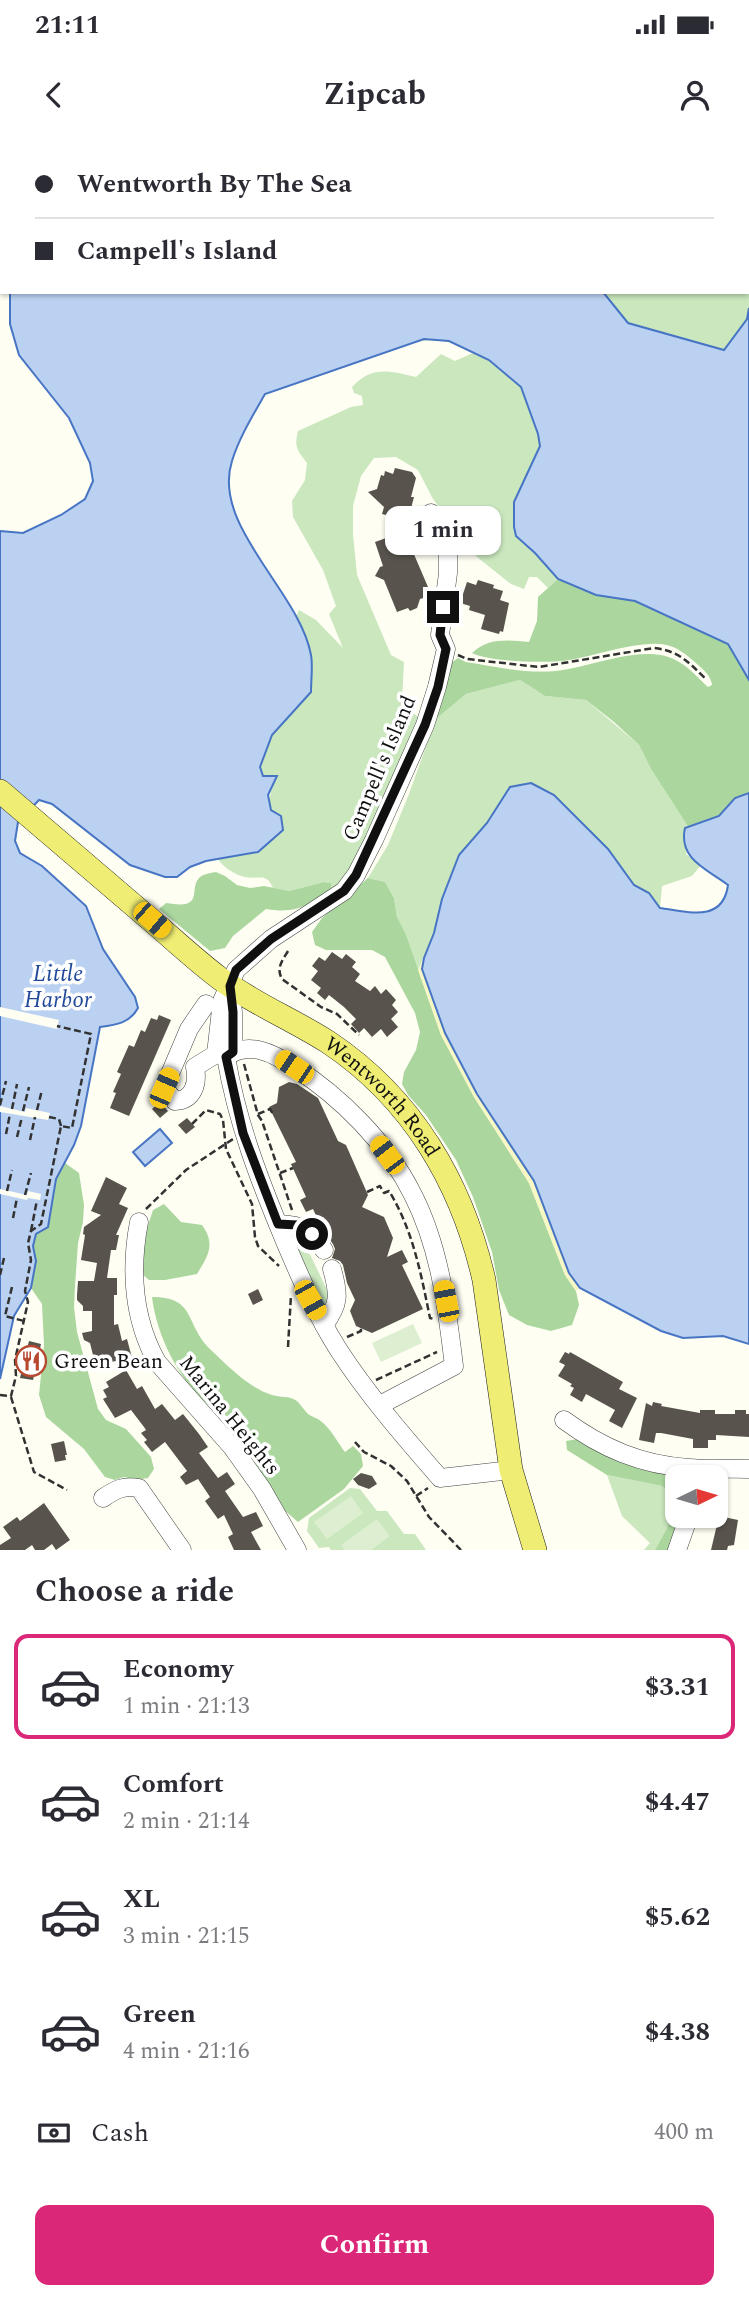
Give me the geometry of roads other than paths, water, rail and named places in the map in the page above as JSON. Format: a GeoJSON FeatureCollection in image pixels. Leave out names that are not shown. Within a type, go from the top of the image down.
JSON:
{"type":"FeatureCollection","features":[{"type":"Feature","properties":{"kind":"main road","name":"Wentworth Road"},"geometry":{"type":"LineString","coordinates":[[0,790],[230,986],[327,1042],[366,1072],[413,1121],[445,1170],[469,1223],[484,1280],[510,1470],[535,1550]]}},
{"type":"Feature","properties":{"kind":"street","name":"Campell's Island"},"geometry":{"type":"LineString","coordinates":[[230,986],[236,970],[264,944],[344,891],[356,875],[425,725],[438,687],[446,649],[440,635],[448,573],[448,544],[442,526],[431,513]]}},
{"type":"Feature","properties":{"kind":"street"},"geometry":{"type":"LineString","coordinates":[[230,986],[233,1012],[229,1053],[243,1133],[310,1300],[339,1351],[440,1478],[510,1470]]}},
{"type":"Feature","properties":{"kind":"street"},"geometry":{"type":"LineString","coordinates":[[195,1067],[197,1083],[194,1089],[183,1100],[175,1101],[164,1088],[189,1029],[206,1004]]}},
{"type":"Feature","properties":{"kind":"street"},"geometry":{"type":"LineString","coordinates":[[173,1066],[185,1070],[229,1053],[252,1049],[269,1052],[329,1092],[354,1115],[413,1194],[435,1252],[443,1286],[454,1366],[380,1405]]}},
{"type":"Feature","properties":{"kind":"street","name":"Marina Heights"},"geometry":{"type":"LineString","coordinates":[[139,1222],[135,1286],[141,1325],[148,1345],[157,1362],[218,1430],[262,1489],[297,1550]]}},
{"type":"Feature","properties":{"kind":"street"},"geometry":{"type":"LineString","coordinates":[[278,1224],[304,1228],[324,1250]]}},
{"type":"Feature","properties":{"kind":"street"},"geometry":{"type":"LineString","coordinates":[[324,1325],[334,1311],[338,1296],[332,1269]]}},
{"type":"Feature","properties":{"kind":"street"},"geometry":{"type":"LineString","coordinates":[[564,1420],[606,1448],[665,1466]]}},
{"type":"Feature","properties":{"kind":"street"},"geometry":{"type":"LineString","coordinates":[[728,1470],[749,1469]]}},
{"type":"Feature","properties":{"kind":"street"},"geometry":{"type":"LineString","coordinates":[[103,1498],[116,1489],[128,1486],[139,1488],[182,1550]]}},
{"type":"Feature","properties":{"kind":"street"},"geometry":{"type":"LineString","coordinates":[[677,1550],[685,1528]]}},
{"type":"Feature","properties":{"kind":"water","name":"Little Harbor"},"geometry":{"type":"Polygon","coordinates":[[[10,294],[605,294],[628,323],[724,350],[747,319],[749,308],[749,680],[728,644],[635,601],[596,595],[558,579],[516,536],[514,502],[540,446],[521,387],[489,360],[449,341],[424,339],[265,394],[235,452],[229,485],[234,510],[245,534],[291,607],[304,631],[311,655],[311,692],[272,735],[260,767],[263,776],[277,776],[268,795],[271,810],[281,816],[283,830],[258,852],[206,861],[190,867],[177,877],[165,877],[130,865],[52,804],[39,800],[18,822],[15,841],[20,853],[42,866],[86,906],[103,949],[135,997],[138,1008],[127,1020],[100,1027],[81,1126],[56,1179],[48,1227],[36,1234],[33,1246],[36,1261],[31,1288],[14,1316],[0,1379],[0,531],[23,533],[61,515],[85,499],[93,481],[90,463],[69,418],[19,355],[10,324],[10,294]]]}},
{"type":"Feature","properties":{"kind":"water"},"geometry":{"type":"Polygon","coordinates":[[[531,783],[554,795],[608,849],[634,885],[649,893],[660,908],[693,913],[712,910],[719,905],[725,897],[728,885],[703,868],[690,855],[684,839],[685,828],[719,816],[735,798],[749,793],[749,1344],[723,1336],[683,1338],[661,1331],[580,1288],[569,1273],[534,1181],[477,1094],[445,1033],[422,969],[442,899],[459,855],[487,823],[510,787],[531,783]]]}},
{"type":"Feature","properties":{"kind":"water"},"geometry":{"type":"Polygon","coordinates":[[[160,1129],[172,1143],[145,1166],[133,1152],[160,1129]]]}},
{"type":"Feature","properties":{"kind":"place","name":"Green Bean"},"geometry":{"type":"Point","coordinates":[31,1361]}}]}
